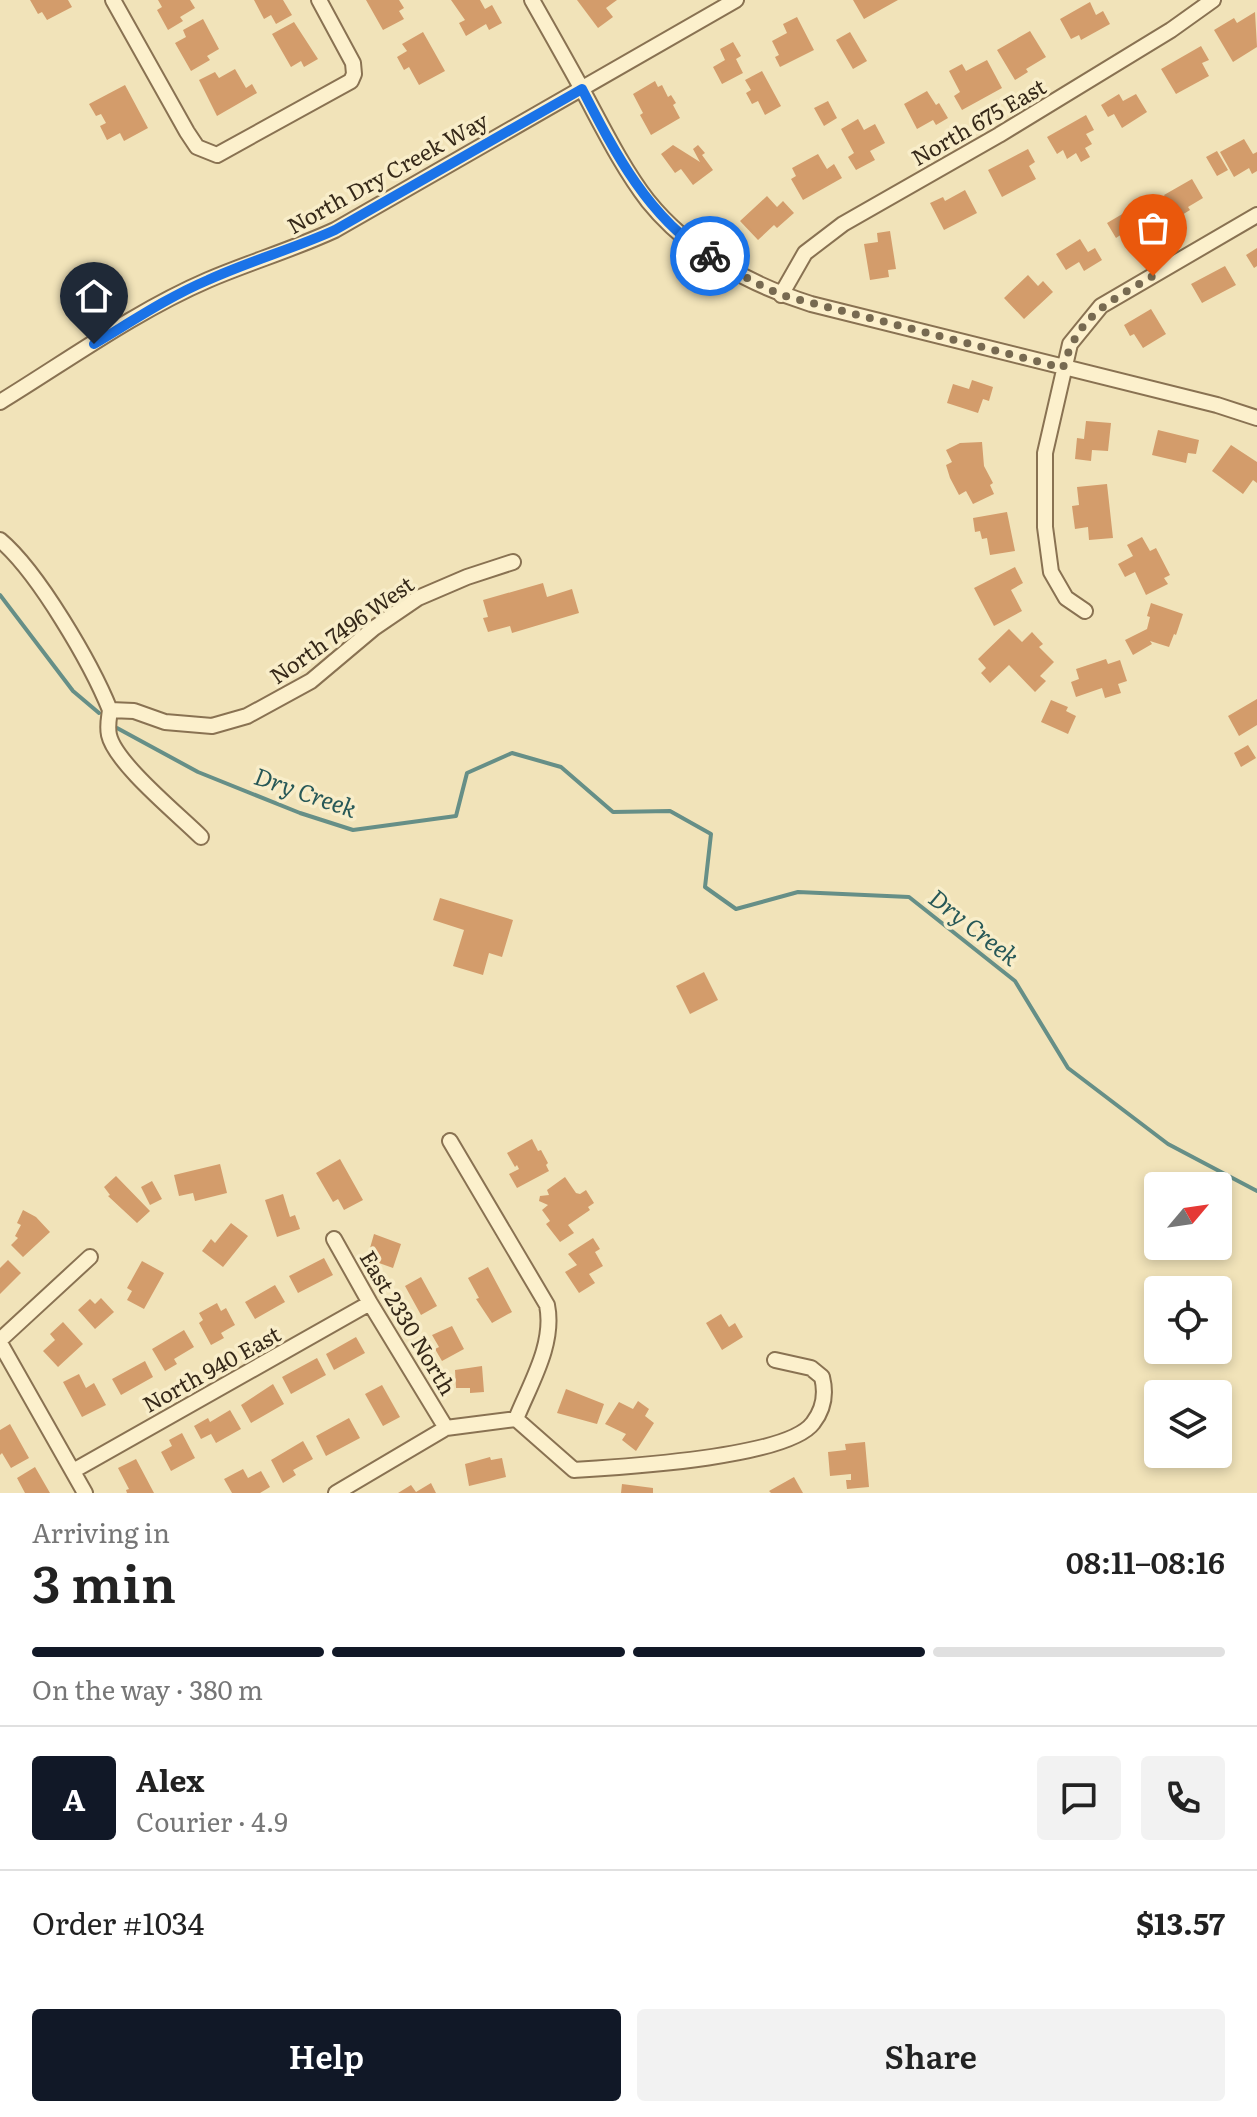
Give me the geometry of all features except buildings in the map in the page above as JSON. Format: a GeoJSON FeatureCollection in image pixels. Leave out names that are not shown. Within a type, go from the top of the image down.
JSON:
{"type":"FeatureCollection","features":[{"type":"Feature","properties":{"kind":"street"},"geometry":{"type":"LineString","coordinates":[[113,0],[197,147],[217,155],[351,81],[354,74],[347,49],[319,0]]}},
{"type":"Feature","properties":{"kind":"street"},"geometry":{"type":"LineString","coordinates":[[532,0],[621,161],[649,202],[695,247],[752,281],[781,295],[1217,405],[1257,418]]}},
{"type":"Feature","properties":{"kind":"street","name":"North Dry Creek Way"},"geometry":{"type":"LineString","coordinates":[[0,402],[164,301],[209,279],[300,247],[335,230],[736,0]]}},
{"type":"Feature","properties":{"kind":"street","name":"North 675 East"},"geometry":{"type":"LineString","coordinates":[[781,295],[805,253],[843,224],[999,135],[1171,30],[1213,0]]}},
{"type":"Feature","properties":{"kind":"street"},"geometry":{"type":"LineString","coordinates":[[1085,611],[1066,598],[1051,572],[1045,527],[1045,453],[1070,344],[1101,306],[1257,215]]}},
{"type":"Feature","properties":{"kind":"street"},"geometry":{"type":"LineString","coordinates":[[0,540],[46,596],[71,635],[110,710],[107,724],[109,737],[118,755],[201,837]]}},
{"type":"Feature","properties":{"kind":"street","name":"North 7496 West"},"geometry":{"type":"LineString","coordinates":[[110,710],[134,711],[165,722],[212,726],[247,716],[311,681],[374,628],[418,598],[513,562]]}},
{"type":"Feature","properties":{"kind":"street"},"geometry":{"type":"LineString","coordinates":[[450,1141],[547,1305],[550,1320],[548,1338],[516,1419]]}},
{"type":"Feature","properties":{"kind":"street","name":"East 2330 North"},"geometry":{"type":"LineString","coordinates":[[334,1239],[446,1428]]}},
{"type":"Feature","properties":{"kind":"street"},"geometry":{"type":"LineString","coordinates":[[85,1493],[0,1341],[90,1257]]}},
{"type":"Feature","properties":{"kind":"street","name":"North 940 East"},"geometry":{"type":"LineString","coordinates":[[73,1471],[370,1303]]}},
{"type":"Feature","properties":{"kind":"street"},"geometry":{"type":"LineString","coordinates":[[336,1493],[446,1428],[516,1419],[574,1470],[697,1458],[760,1448],[793,1438],[812,1425],[825,1392],[822,1377],[811,1368],[775,1360]]}},
{"type":"Feature","properties":{"kind":"waterway","name":"Dry Creek"},"geometry":{"type":"LineString","coordinates":[[0,595],[73,691],[99,713]]}},
{"type":"Feature","properties":{"kind":"waterway","name":"Dry Creek"},"geometry":{"type":"LineString","coordinates":[[117,728],[198,772],[300,813],[353,830],[456,816],[467,773],[512,753],[561,767],[613,812],[670,811],[711,834],[705,887],[736,909],[798,892],[909,897],[1015,981],[1068,1068],[1168,1144],[1257,1191]]}},
{"type":"Feature","properties":{"kind":"way so far"},"geometry":{"type":"LineString","coordinates":[[710,256],[781,295],[1063,368],[1070,344],[1101,306],[1153,276]]}},
{"type":"Feature","properties":{"kind":"route"},"geometry":{"type":"LineString","coordinates":[[94,344],[164,301],[209,279],[300,247],[335,230],[582,89],[621,161],[649,202],[695,247],[710,256]]}}]}
